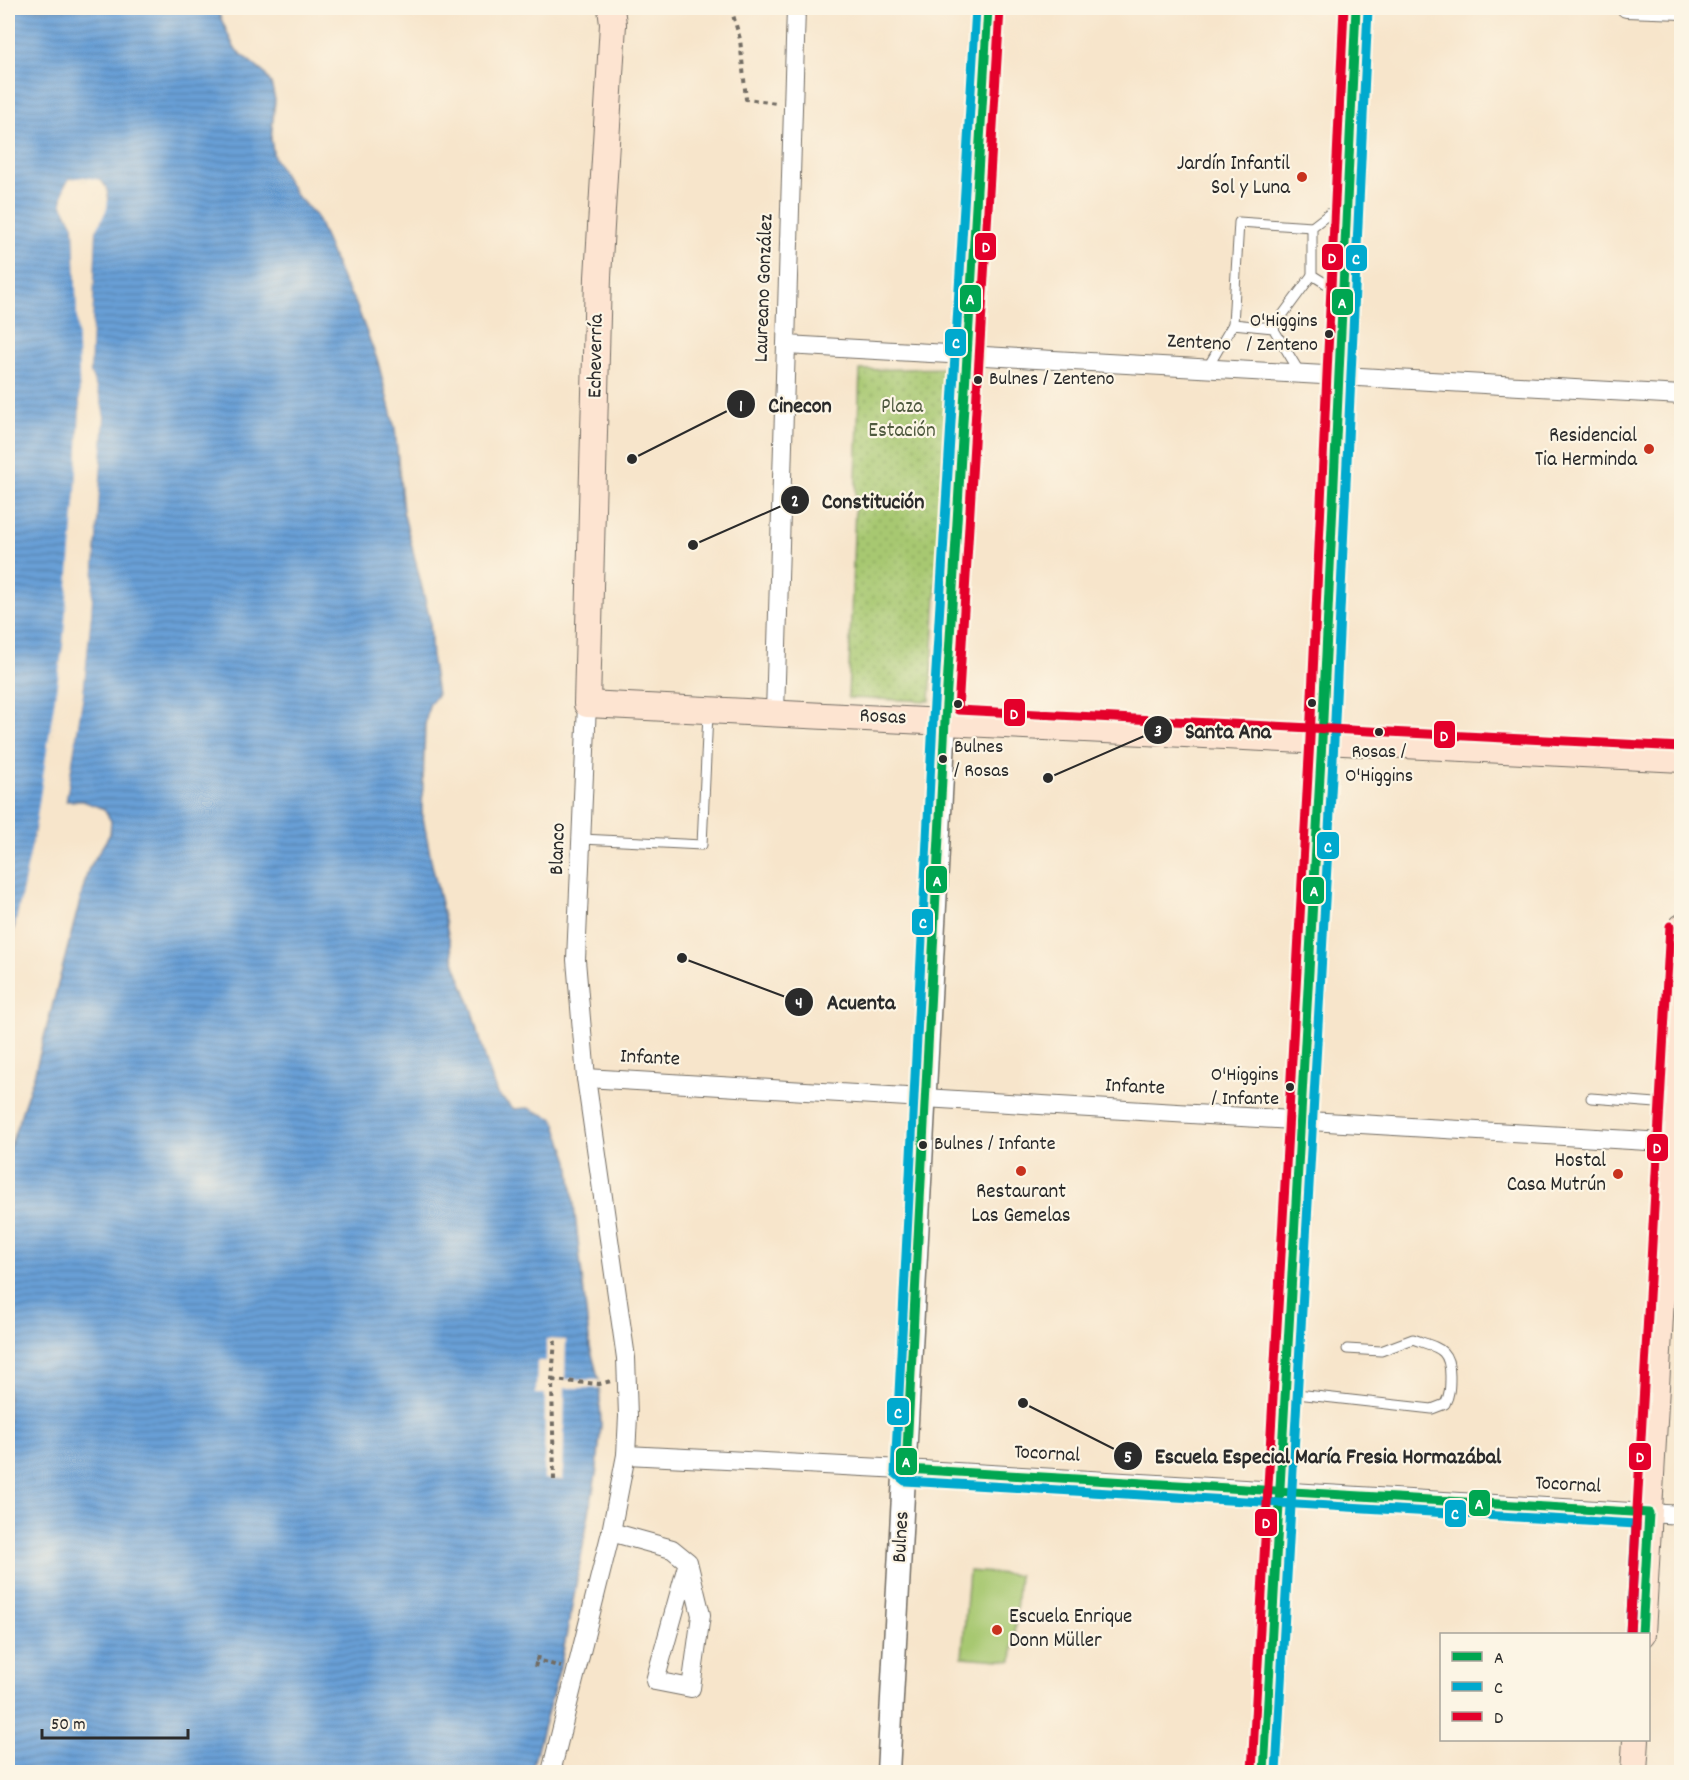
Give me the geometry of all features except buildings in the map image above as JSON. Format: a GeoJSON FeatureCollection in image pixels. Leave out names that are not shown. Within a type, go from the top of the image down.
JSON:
{"type":"FeatureCollection","features":[{"type":"Feature","properties":{"kind":"main road","name":"Echeverría"},"geometry":{"type":"LineString","coordinates":[[587,704],[598,277],[613,24],[611,8]]}},
{"type":"Feature","properties":{"kind":"main road","name":"Rosas"},"geometry":{"type":"LineString","coordinates":[[587,704],[1682,759]]}},
{"type":"Feature","properties":{"kind":"main road"},"geometry":{"type":"LineString","coordinates":[[1264,1773],[1322,740]]}},
{"type":"Feature","properties":{"kind":"main road"},"geometry":{"type":"LineString","coordinates":[[1642,1633],[1676,1142],[1672,1104],[1682,927]]}},
{"type":"Feature","properties":{"kind":"main road"},"geometry":{"type":"LineString","coordinates":[[1634,1773],[1636,1741]]}},
{"type":"Feature","properties":{"kind":"street","name":"Laureano González"},"geometry":{"type":"LineString","coordinates":[[775,713],[796,8]]}},
{"type":"Feature","properties":{"kind":"street","name":"Bulnes"},"geometry":{"type":"LineString","coordinates":[[888,1773],[945,721],[988,8]]}},
{"type":"Feature","properties":{"kind":"street"},"geometry":{"type":"LineString","coordinates":[[1322,740],[1356,8]]}},
{"type":"Feature","properties":{"kind":"street"},"geometry":{"type":"LineString","coordinates":[[1626,8],[1682,10]]}},
{"type":"Feature","properties":{"kind":"street","name":"Zenteno"},"geometry":{"type":"LineString","coordinates":[[786,345],[968,353],[1682,395]]}},
{"type":"Feature","properties":{"kind":"street","name":"Blanco"},"geometry":{"type":"LineString","coordinates":[[551,1773],[611,1532],[626,1455],[626,1358],[586,1078],[576,960],[587,704]]}},
{"type":"Feature","properties":{"kind":"street","name":"Infante"},"geometry":{"type":"LineString","coordinates":[[586,1078],[1676,1142]]}},
{"type":"Feature","properties":{"kind":"street","name":"Tocornal"},"geometry":{"type":"LineString","coordinates":[[626,1455],[906,1469],[1682,1515]]}},
{"type":"Feature","properties":{"kind":"street"},"geometry":{"type":"LineString","coordinates":[[611,1532],[672,1549],[688,1562],[701,1615],[691,1688],[655,1681],[688,1562]]}},
{"type":"Feature","properties":{"kind":"lane"},"geometry":{"type":"LineString","coordinates":[[1208,367],[1233,324],[1239,222],[1312,227],[1347,199]]}},
{"type":"Feature","properties":{"kind":"lane"},"geometry":{"type":"LineString","coordinates":[[1273,328],[1312,275],[1312,227]]}},
{"type":"Feature","properties":{"kind":"lane"},"geometry":{"type":"LineString","coordinates":[[1312,275],[1343,295]]}},
{"type":"Feature","properties":{"kind":"lane"},"geometry":{"type":"LineString","coordinates":[[1233,324],[1273,328]]}},
{"type":"Feature","properties":{"kind":"lane"},"geometry":{"type":"LineString","coordinates":[[1273,328],[1300,373]]}},
{"type":"Feature","properties":{"kind":"lane"},"geometry":{"type":"LineString","coordinates":[[582,839],[702,845],[708,710]]}},
{"type":"Feature","properties":{"kind":"lane"},"geometry":{"type":"LineString","coordinates":[[1591,1098],[1672,1104]]}},
{"type":"Feature","properties":{"kind":"lane"},"geometry":{"type":"LineString","coordinates":[[1286,1393],[1432,1409],[1445,1404],[1450,1395],[1450,1361],[1439,1349],[1413,1339],[1381,1351],[1347,1349]]}},
{"type":"Feature","properties":{"kind":"path"},"geometry":{"type":"LineString","coordinates":[[731,8],[740,39],[746,99],[793,104]]}},
{"type":"Feature","properties":{"kind":"path"},"geometry":{"type":"LineString","coordinates":[[554,1480],[552,1380],[555,1339]]}},
{"type":"Feature","properties":{"kind":"path"},"geometry":{"type":"LineString","coordinates":[[552,1380],[599,1384],[626,1378]]}},
{"type":"Feature","properties":{"kind":"path"},"geometry":{"type":"LineString","coordinates":[[535,1667],[538,1658],[577,1670]]}},
{"type":"Feature","properties":{"kind":"green space","name":"Plaza Estación"},"geometry":{"type":"Polygon","coordinates":[[[949,368],[930,701],[848,698],[860,370],[949,368]]]}},
{"type":"Feature","properties":{"kind":"green space"},"geometry":{"type":"Polygon","coordinates":[[[969,1571],[1019,1575],[1012,1661],[962,1657],[969,1571]]]}},
{"type":"Feature","properties":{"kind":"water"},"geometry":{"type":"Polygon","coordinates":[[[8,8],[216,8],[235,49],[264,73],[271,83],[275,100],[271,139],[274,157],[295,194],[316,216],[343,281],[356,304],[378,362],[395,429],[403,511],[430,620],[432,662],[437,695],[429,705],[425,725],[422,812],[431,860],[455,964],[473,1011],[497,1094],[514,1109],[528,1108],[554,1119],[569,1161],[590,1347],[599,1380],[601,1425],[597,1469],[560,1667],[531,1772],[8,1772],[8,1153],[35,1072],[88,870],[110,834],[111,821],[104,809],[83,801],[66,801],[83,694],[91,614],[104,417],[100,398],[90,373],[96,230],[108,199],[106,187],[100,180],[70,179],[65,186],[62,203],[74,226],[80,385],[78,476],[73,545],[67,615],[49,754],[8,957],[8,8]]]}},
{"type":"Feature","properties":{"kind":"pier"},"geometry":{"type":"Polygon","coordinates":[[[84,177],[100,180],[106,188],[108,199],[107,208],[96,231],[90,373],[100,398],[104,417],[91,614],[83,694],[65,804],[63,800],[80,694],[88,614],[101,418],[87,373],[93,230],[95,221],[104,207],[105,199],[99,183],[84,180],[72,181],[68,187],[65,203],[77,225],[83,406],[79,492],[66,646],[38,830],[8,960],[35,830],[63,645],[76,491],[80,406],[74,226],[62,203],[65,186],[70,179],[84,177]]]}},
{"type":"Feature","properties":{"kind":"pier"},"geometry":{"type":"Polygon","coordinates":[[[546,1339],[566,1340],[565,1379],[599,1380],[599,1388],[565,1388],[563,1480],[544,1479],[545,1394],[536,1394],[537,1361],[546,1361],[546,1339]]]}},
{"type":"Feature","properties":{"kind":"transit line","name":"C"},"geometry":{"type":"LineString","coordinates":[[976,8],[933,720],[895,1473],[905,1481],[1636,1524],[1630,1633]]}},
{"type":"Feature","properties":{"kind":"transit line","name":"A"},"geometry":{"type":"LineString","coordinates":[[988,8],[945,721],[906,1469],[1649,1513],[1642,1633]]}},
{"type":"Feature","properties":{"kind":"transit line","name":"D"},"geometry":{"type":"LineString","coordinates":[[1252,1771],[1310,739],[1344,8]]}},
{"type":"Feature","properties":{"kind":"transit line","name":"A"},"geometry":{"type":"LineString","coordinates":[[1264,1772],[1322,740],[1356,8]]}},
{"type":"Feature","properties":{"kind":"transit line","name":"D"},"geometry":{"type":"LineString","coordinates":[[1000,9],[958,710],[1682,747]]}},
{"type":"Feature","properties":{"kind":"transit line","name":"C"},"geometry":{"type":"LineString","coordinates":[[1276,1772],[1334,741],[1368,9]]}},
{"type":"Feature","properties":{"kind":"transit line","name":"D"},"geometry":{"type":"LineString","coordinates":[[1630,1633],[1670,926]]}},
{"type":"Feature","properties":{"kind":"place","name":"Jardín Infantil Sol y Luna"},"geometry":{"type":"Point","coordinates":[1302,177]}},
{"type":"Feature","properties":{"kind":"place","name":"O'Higgins / Zenteno"},"geometry":{"type":"Point","coordinates":[1329,334]}},
{"type":"Feature","properties":{"kind":"place","name":"Bulnes / Zenteno"},"geometry":{"type":"Point","coordinates":[978,380]}},
{"type":"Feature","properties":{"kind":"place","name":"Residencial Tia Herminda"},"geometry":{"type":"Point","coordinates":[1649,449]}},
{"type":"Feature","properties":{"kind":"place","name":"Cinecon"},"geometry":{"type":"Point","coordinates":[632,459]}},
{"type":"Feature","properties":{"kind":"place","name":"Constitución"},"geometry":{"type":"Point","coordinates":[693,545]}},
{"type":"Feature","properties":{"kind":"place","name":"Rosas / O'Higgins"},"geometry":{"type":"Point","coordinates":[1379,732]}},
{"type":"Feature","properties":{"kind":"place","name":"Bulnes / Rosas"},"geometry":{"type":"Point","coordinates":[943,759]}},
{"type":"Feature","properties":{"kind":"place","name":"Santa Ana"},"geometry":{"type":"Point","coordinates":[1048,778]}},
{"type":"Feature","properties":{"kind":"place","name":"Acuenta"},"geometry":{"type":"Point","coordinates":[682,958]}},
{"type":"Feature","properties":{"kind":"place","name":"O'Higgins / Infante"},"geometry":{"type":"Point","coordinates":[1290,1087]}},
{"type":"Feature","properties":{"kind":"place","name":"Bulnes / Infante"},"geometry":{"type":"Point","coordinates":[923,1145]}},
{"type":"Feature","properties":{"kind":"place","name":"Restaurant Las Gemelas"},"geometry":{"type":"Point","coordinates":[1021,1171]}},
{"type":"Feature","properties":{"kind":"place","name":"Hostal Casa Mutrún"},"geometry":{"type":"Point","coordinates":[1618,1174]}},
{"type":"Feature","properties":{"kind":"place","name":"Escuela Especial María Fresia Hormazábal"},"geometry":{"type":"Point","coordinates":[1023,1403]}},
{"type":"Feature","properties":{"kind":"place","name":"Escuela Enrique Donn Müller"},"geometry":{"type":"Point","coordinates":[997,1630]}}]}
